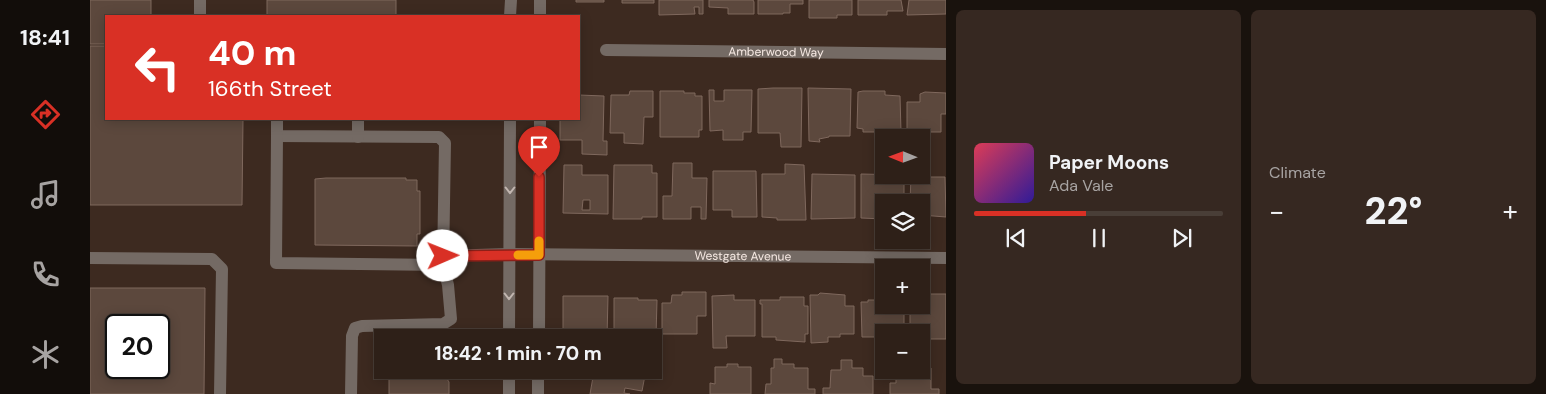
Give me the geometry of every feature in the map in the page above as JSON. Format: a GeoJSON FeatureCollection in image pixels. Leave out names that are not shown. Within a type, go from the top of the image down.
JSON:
{"type":"FeatureCollection","features":[{"type":"Feature","properties":{"kind":"street"},"geometry":{"type":"LineString","coordinates":[[200,0],[200,15]]}},
{"type":"Feature","properties":{"kind":"street"},"geometry":{"type":"LineString","coordinates":[[510,0],[510,15]]}},
{"type":"Feature","properties":{"kind":"street"},"geometry":{"type":"LineString","coordinates":[[540,0],[540,15]]}},
{"type":"Feature","properties":{"kind":"street","name":"Amberwood Way"},"geometry":{"type":"LineString","coordinates":[[606,50],[946,54]]}},
{"type":"Feature","properties":{"kind":"street"},"geometry":{"type":"LineString","coordinates":[[277,120],[277,136],[439,137],[445,143],[443,260],[448,285],[451,319],[444,324],[362,326],[355,328],[352,336],[351,394]]}},
{"type":"Feature","properties":{"kind":"street"},"geometry":{"type":"LineString","coordinates":[[358,120],[358,136]]}},
{"type":"Feature","properties":{"kind":"street"},"geometry":{"type":"LineString","coordinates":[[509,329],[510,120]]}},
{"type":"Feature","properties":{"kind":"street"},"geometry":{"type":"LineString","coordinates":[[538,329],[540,120]]}},
{"type":"Feature","properties":{"kind":"street","name":"Westgate Avenue"},"geometry":{"type":"LineString","coordinates":[[277,136],[276,263],[443,260],[509,254],[946,258]]}},
{"type":"Feature","properties":{"kind":"street"},"geometry":{"type":"LineString","coordinates":[[90,258],[212,259],[222,269],[220,394]]}},
{"type":"Feature","properties":{"kind":"street"},"geometry":{"type":"LineString","coordinates":[[509,379],[509,394]]}},
{"type":"Feature","properties":{"kind":"street"},"geometry":{"type":"LineString","coordinates":[[538,379],[538,394]]}},
{"type":"Feature","properties":{"kind":"building"},"geometry":{"type":"Polygon","coordinates":[[[90,0],[151,0],[151,15],[105,15],[105,44],[90,44],[90,0]]]}},
{"type":"Feature","properties":{"kind":"building"},"geometry":{"type":"Polygon","coordinates":[[[267,0],[396,0],[396,15],[267,15],[267,0]]]}},
{"type":"Feature","properties":{"kind":"building"},"geometry":{"type":"Polygon","coordinates":[[[576,0],[604,0],[604,2],[576,2],[576,0]]]}},
{"type":"Feature","properties":{"kind":"building"},"geometry":{"type":"Polygon","coordinates":[[[622,0],[654,0],[654,3],[622,3],[622,0]]]}},
{"type":"Feature","properties":{"kind":"building"},"geometry":{"type":"Polygon","coordinates":[[[659,0],[703,0],[703,14],[699,14],[699,7],[694,7],[695,14],[659,15],[659,0]]]}},
{"type":"Feature","properties":{"kind":"building"},"geometry":{"type":"Polygon","coordinates":[[[709,0],[753,0],[754,14],[728,14],[728,8],[709,7],[709,0]]]}},
{"type":"Feature","properties":{"kind":"building"},"geometry":{"type":"Polygon","coordinates":[[[758,0],[803,0],[803,4],[790,4],[790,13],[758,14],[758,0]]]}},
{"type":"Feature","properties":{"kind":"building"},"geometry":{"type":"Polygon","coordinates":[[[809,0],[852,0],[852,15],[837,15],[837,18],[809,18],[809,0]]]}},
{"type":"Feature","properties":{"kind":"building"},"geometry":{"type":"Polygon","coordinates":[[[858,0],[901,0],[903,11],[887,11],[887,15],[858,15],[858,0]]]}},
{"type":"Feature","properties":{"kind":"building"},"geometry":{"type":"Polygon","coordinates":[[[909,0],[946,0],[946,14],[907,15],[909,0]]]}},
{"type":"Feature","properties":{"kind":"building"},"geometry":{"type":"Polygon","coordinates":[[[90,46],[105,46],[105,120],[243,120],[242,205],[90,205],[90,46]]]}},
{"type":"Feature","properties":{"kind":"building"},"geometry":{"type":"Polygon","coordinates":[[[802,88],[801,147],[781,147],[780,133],[758,133],[758,89],[802,88]]]}},
{"type":"Feature","properties":{"kind":"building"},"geometry":{"type":"Polygon","coordinates":[[[808,88],[851,89],[850,136],[829,136],[819,139],[820,142],[809,141],[808,88]]]}},
{"type":"Feature","properties":{"kind":"building"},"geometry":{"type":"Polygon","coordinates":[[[709,90],[714,90],[714,101],[724,101],[724,90],[752,90],[751,132],[743,132],[743,140],[723,140],[723,130],[710,131],[709,90]]]}},
{"type":"Feature","properties":{"kind":"building"},"geometry":{"type":"Polygon","coordinates":[[[630,91],[653,91],[653,117],[644,117],[643,144],[624,143],[624,133],[610,133],[611,95],[629,95],[630,91]]]}},
{"type":"Feature","properties":{"kind":"building"},"geometry":{"type":"Polygon","coordinates":[[[660,91],[684,91],[684,93],[695,93],[695,96],[702,96],[702,130],[699,130],[699,137],[660,137],[660,91]]]}},
{"type":"Feature","properties":{"kind":"building"},"geometry":{"type":"Polygon","coordinates":[[[885,91],[885,95],[900,96],[901,129],[875,129],[875,132],[863,132],[863,129],[857,128],[858,92],[885,91]]]}},
{"type":"Feature","properties":{"kind":"building"},"geometry":{"type":"Polygon","coordinates":[[[925,92],[946,93],[946,114],[941,114],[941,132],[930,132],[930,129],[907,129],[907,102],[920,102],[920,94],[925,92]]]}},
{"type":"Feature","properties":{"kind":"building"},"geometry":{"type":"Polygon","coordinates":[[[580,95],[604,96],[603,141],[607,141],[607,155],[582,154],[582,140],[560,140],[560,120],[580,120],[580,95]]]}},
{"type":"Feature","properties":{"kind":"building"},"geometry":{"type":"Polygon","coordinates":[[[673,163],[692,163],[692,178],[707,178],[706,219],[701,219],[701,207],[691,207],[691,219],[663,219],[663,196],[672,196],[673,163]]]}},
{"type":"Feature","properties":{"kind":"building"},"geometry":{"type":"Polygon","coordinates":[[[785,164],[804,165],[806,220],[777,220],[777,218],[762,217],[762,174],[785,174],[785,164]]]}},
{"type":"Feature","properties":{"kind":"building"},"geometry":{"type":"Polygon","coordinates":[[[564,165],[582,165],[582,175],[608,175],[608,214],[563,213],[564,165]],[[583,200],[582,210],[590,210],[590,200],[583,200]]]}},
{"type":"Feature","properties":{"kind":"building"},"geometry":{"type":"Polygon","coordinates":[[[614,165],[652,165],[652,173],[657,173],[657,217],[613,219],[614,165]]]}},
{"type":"Feature","properties":{"kind":"building"},"geometry":{"type":"Polygon","coordinates":[[[713,171],[756,171],[757,217],[732,217],[732,210],[713,210],[713,171]]]}},
{"type":"Feature","properties":{"kind":"building"},"geometry":{"type":"Polygon","coordinates":[[[812,174],[855,175],[855,218],[811,219],[812,174]]]}},
{"type":"Feature","properties":{"kind":"building"},"geometry":{"type":"Polygon","coordinates":[[[861,174],[875,174],[875,184],[904,184],[904,194],[875,194],[875,219],[861,218],[861,174]]]}},
{"type":"Feature","properties":{"kind":"building"},"geometry":{"type":"Polygon","coordinates":[[[930,177],[945,177],[946,217],[930,216],[930,194],[910,194],[911,184],[930,184],[930,177]]]}},
{"type":"Feature","properties":{"kind":"building"},"geometry":{"type":"Polygon","coordinates":[[[406,178],[406,180],[417,180],[417,191],[420,191],[420,234],[417,234],[417,246],[315,245],[315,179],[406,178]]]}},
{"type":"Feature","properties":{"kind":"building"},"geometry":{"type":"Polygon","coordinates":[[[90,288],[205,288],[204,394],[90,394],[90,288]]]}},
{"type":"Feature","properties":{"kind":"building"},"geometry":{"type":"Polygon","coordinates":[[[682,292],[706,292],[706,316],[697,316],[697,334],[662,334],[662,303],[671,303],[672,295],[682,295],[682,292]]]}},
{"type":"Feature","properties":{"kind":"building"},"geometry":{"type":"Polygon","coordinates":[[[820,293],[845,295],[845,306],[854,306],[854,334],[840,334],[840,337],[828,337],[828,342],[811,343],[810,295],[818,295],[820,293]]]}},
{"type":"Feature","properties":{"kind":"building"},"geometry":{"type":"Polygon","coordinates":[[[930,294],[946,294],[946,339],[930,339],[930,324],[910,324],[910,314],[930,314],[930,294]]]}},
{"type":"Feature","properties":{"kind":"building"},"geometry":{"type":"Polygon","coordinates":[[[734,295],[734,300],[755,300],[755,336],[726,336],[727,348],[713,348],[712,296],[734,295]]]}},
{"type":"Feature","properties":{"kind":"building"},"geometry":{"type":"Polygon","coordinates":[[[563,296],[608,296],[607,329],[563,329],[563,296]]]}},
{"type":"Feature","properties":{"kind":"building"},"geometry":{"type":"Polygon","coordinates":[[[780,297],[804,297],[804,306],[808,306],[808,334],[805,334],[805,342],[776,340],[776,337],[762,337],[762,304],[760,304],[760,300],[780,300],[780,297]]]}},
{"type":"Feature","properties":{"kind":"building"},"geometry":{"type":"Polygon","coordinates":[[[614,298],[657,300],[656,329],[614,329],[614,298]]]}},
{"type":"Feature","properties":{"kind":"building"},"geometry":{"type":"Polygon","coordinates":[[[868,300],[875,300],[875,314],[904,314],[904,324],[875,324],[875,337],[862,337],[861,302],[868,302],[868,300]]]}},
{"type":"Feature","properties":{"kind":"building"},"geometry":{"type":"Polygon","coordinates":[[[774,359],[782,359],[782,364],[794,364],[794,368],[808,368],[808,389],[815,389],[815,394],[765,394],[766,384],[771,384],[771,368],[774,368],[774,359]]]}},
{"type":"Feature","properties":{"kind":"building"},"geometry":{"type":"Polygon","coordinates":[[[841,360],[852,360],[852,368],[863,368],[863,376],[873,376],[873,394],[823,394],[823,388],[830,388],[831,370],[841,370],[841,360]]]}},
{"type":"Feature","properties":{"kind":"building"},"geometry":{"type":"Polygon","coordinates":[[[727,364],[738,364],[738,367],[751,367],[751,394],[710,394],[710,383],[715,384],[715,367],[727,367],[727,364]]]}},
{"type":"Feature","properties":{"kind":"building"},"geometry":{"type":"Polygon","coordinates":[[[931,368],[931,389],[939,389],[939,394],[890,394],[890,383],[896,383],[896,379],[930,379],[931,368]]]}},
{"type":"Feature","properties":{"kind":"building"},"geometry":{"type":"Polygon","coordinates":[[[389,379],[447,379],[449,382],[449,394],[389,394],[389,379]]]}},
{"type":"Feature","properties":{"kind":"building"},"geometry":{"type":"Polygon","coordinates":[[[593,379],[644,379],[642,391],[625,388],[624,393],[630,394],[590,394],[593,379]]]}},
{"type":"Feature","properties":{"kind":"slow traffic"},"geometry":{"type":"LineString","coordinates":[[518,255],[539,255],[539,241]]}},
{"type":"Feature","properties":{"kind":"route"},"geometry":{"type":"LineString","coordinates":[[443,256],[539,255],[539,177]]}}]}
